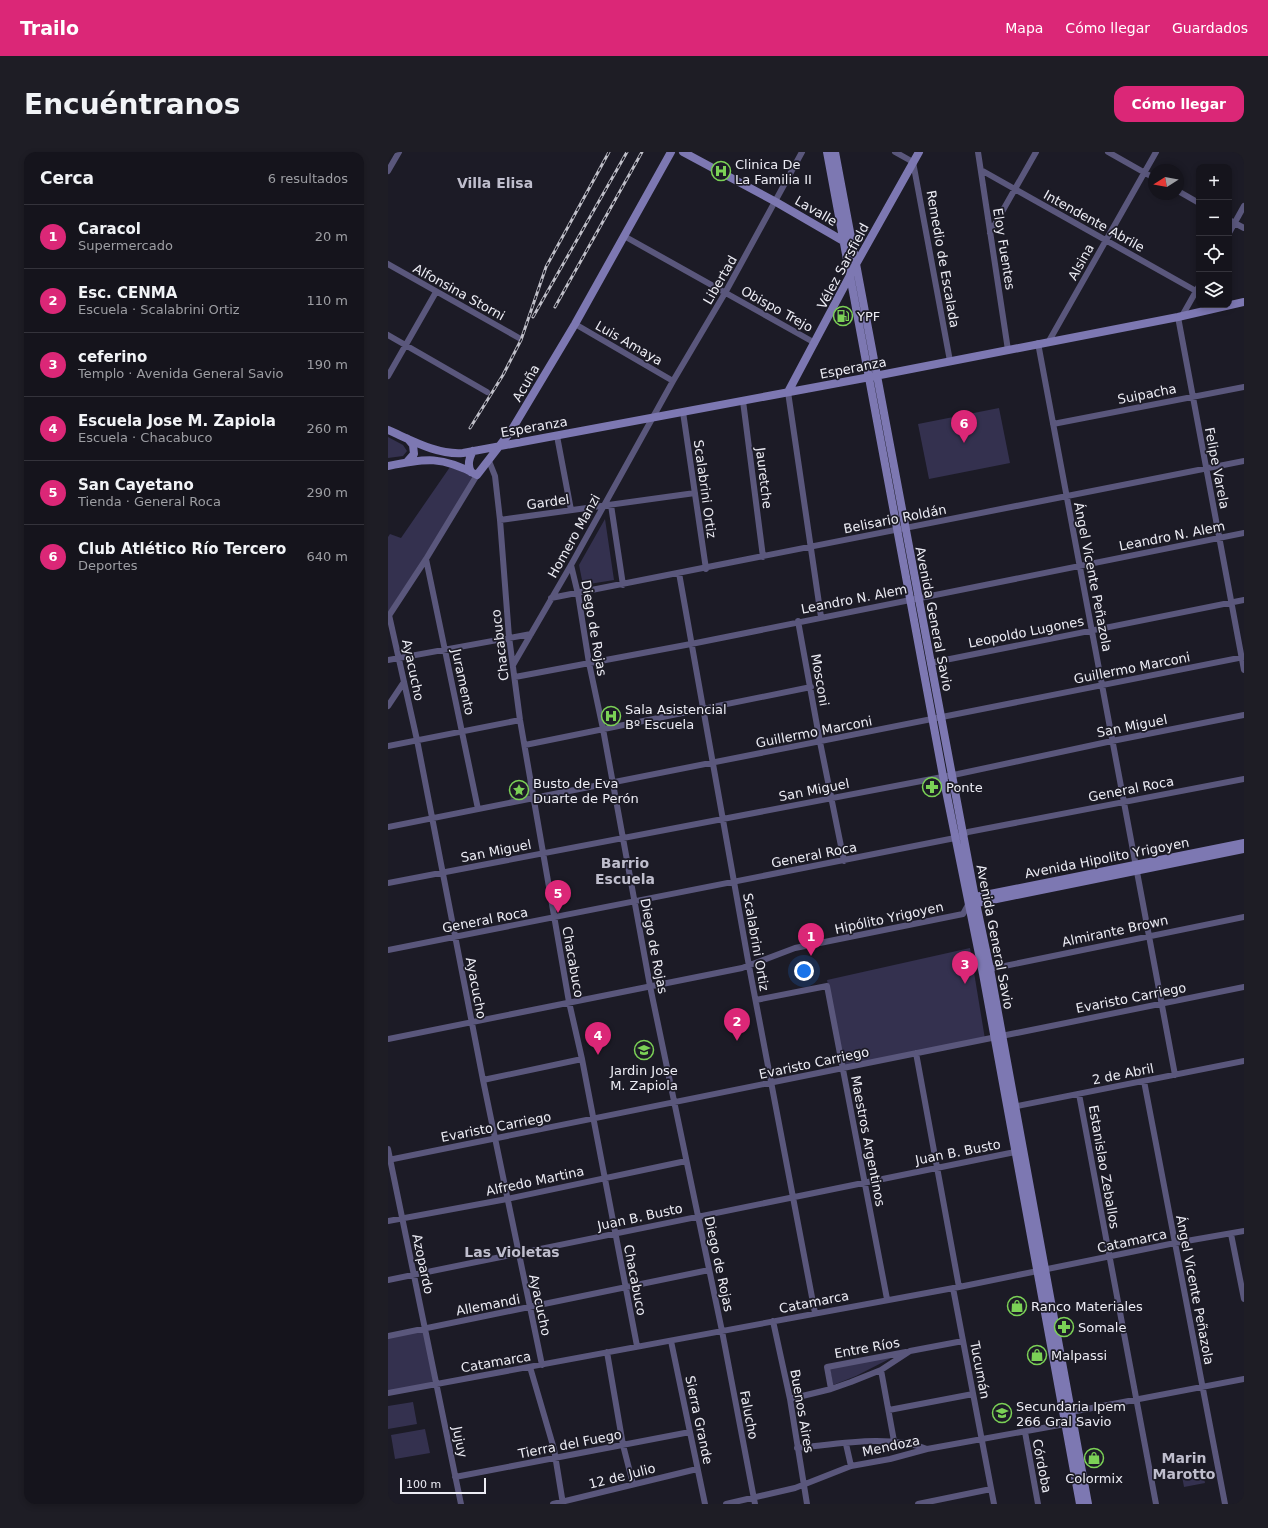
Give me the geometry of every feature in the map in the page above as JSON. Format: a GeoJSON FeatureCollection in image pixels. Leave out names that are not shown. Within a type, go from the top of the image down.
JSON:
{"type":"FeatureCollection","features":[{"type":"Feature","properties":{"kind":"main road","name":"Acuña"},"geometry":{"type":"LineString","coordinates":[[474,474],[488,461],[511,431],[575,324],[672,152]]}},
{"type":"Feature","properties":{"kind":"main road","name":"Lavalle"},"geometry":{"type":"LineString","coordinates":[[683,152],[852,245]]}},
{"type":"Feature","properties":{"kind":"main road"},"geometry":{"type":"LineString","coordinates":[[827,152],[850,277],[873,377]]}},
{"type":"Feature","properties":{"kind":"main road"},"geometry":{"type":"LineString","coordinates":[[835,152],[852,245],[873,377]]}},
{"type":"Feature","properties":{"kind":"main road","name":"Vélez Sarsfield"},"geometry":{"type":"LineString","coordinates":[[788,392],[855,266],[919,152]]}},
{"type":"Feature","properties":{"kind":"main road","name":"Esperanza"},"geometry":{"type":"LineString","coordinates":[[388,430],[445,453],[473,452],[873,377],[1038,343],[1180,317],[1244,302]]}},
{"type":"Feature","properties":{"kind":"main road","name":"Avenida General Savio"},"geometry":{"type":"LineString","coordinates":[[873,377],[937,718],[952,775],[963,833],[983,974],[998,1036],[1041,1270],[1065,1424],[1080,1504]]}},
{"type":"Feature","properties":{"kind":"main road"},"geometry":{"type":"LineString","coordinates":[[488,448],[502,436],[532,396]]}},
{"type":"Feature","properties":{"kind":"main road"},"geometry":{"type":"LineString","coordinates":[[407,462],[414,454],[413,445],[408,439]]}},
{"type":"Feature","properties":{"kind":"main road"},"geometry":{"type":"LineString","coordinates":[[474,474],[469,464],[473,452],[488,461]]}},
{"type":"Feature","properties":{"kind":"main road"},"geometry":{"type":"LineString","coordinates":[[388,466],[433,459],[458,465],[474,474]]}},
{"type":"Feature","properties":{"kind":"main road","name":"Avenida General Savio"},"geometry":{"type":"LineString","coordinates":[[914,598],[930,662],[943,776],[955,838],[990,969],[998,1036]]}},
{"type":"Feature","properties":{"kind":"main road","name":"Avenida Hipolito Yrigoyen"},"geometry":{"type":"LineString","coordinates":[[1136,868],[1244,843]]}},
{"type":"Feature","properties":{"kind":"main road","name":"Avenida Hipolito Yrigoyen"},"geometry":{"type":"LineString","coordinates":[[973,901],[1136,868],[1244,849]]}},
{"type":"Feature","properties":{"kind":"main road","name":"Avenida General Savio"},"geometry":{"type":"LineString","coordinates":[[1011,1108],[1015,1152],[1071,1412],[1088,1504]]}},
{"type":"Feature","properties":{"kind":"street"},"geometry":{"type":"LineString","coordinates":[[388,171],[399,152]]}},
{"type":"Feature","properties":{"kind":"street","name":"Libertad"},"geometry":{"type":"LineString","coordinates":[[653,418],[776,202],[802,152]]}},
{"type":"Feature","properties":{"kind":"street"},"geometry":{"type":"LineString","coordinates":[[895,152],[913,162]]}},
{"type":"Feature","properties":{"kind":"street","name":"Eloy Fuentes"},"geometry":{"type":"LineString","coordinates":[[978,152],[1008,350]]}},
{"type":"Feature","properties":{"kind":"street"},"geometry":{"type":"LineString","coordinates":[[990,233],[1036,152]]}},
{"type":"Feature","properties":{"kind":"street"},"geometry":{"type":"LineString","coordinates":[[1108,152],[1148,174]]}},
{"type":"Feature","properties":{"kind":"street","name":"Alsina"},"geometry":{"type":"LineString","coordinates":[[1050,341],[1156,152]]}},
{"type":"Feature","properties":{"kind":"street","name":"Remedio de Escalada"},"geometry":{"type":"LineString","coordinates":[[913,162],[950,361]]}},
{"type":"Feature","properties":{"kind":"street","name":"Intendente Abrile"},"geometry":{"type":"LineString","coordinates":[[981,170],[1196,288]]}},
{"type":"Feature","properties":{"kind":"street"},"geometry":{"type":"LineString","coordinates":[[1184,194],[1196,201]]}},
{"type":"Feature","properties":{"kind":"street"},"geometry":{"type":"LineString","coordinates":[[1244,206],[1232,221],[1244,228]]}},
{"type":"Feature","properties":{"kind":"street","name":"Obispo Trejo"},"geometry":{"type":"LineString","coordinates":[[624,236],[815,343]]}},
{"type":"Feature","properties":{"kind":"street","name":"Alfonsina Storni"},"geometry":{"type":"LineString","coordinates":[[388,264],[519,338]]}},
{"type":"Feature","properties":{"kind":"street"},"geometry":{"type":"LineString","coordinates":[[388,376],[436,292]]}},
{"type":"Feature","properties":{"kind":"street"},"geometry":{"type":"LineString","coordinates":[[1180,317],[1196,292]]}},
{"type":"Feature","properties":{"kind":"street","name":"Felipe Varela"},"geometry":{"type":"LineString","coordinates":[[1180,317],[1193,397],[1231,603],[1243,657],[1244,670]]}},
{"type":"Feature","properties":{"kind":"street","name":"Luis Amaya"},"geometry":{"type":"LineString","coordinates":[[575,324],[673,381]]}},
{"type":"Feature","properties":{"kind":"street"},"geometry":{"type":"LineString","coordinates":[[388,335],[487,392]]}},
{"type":"Feature","properties":{"kind":"street","name":"Ángel Vicente Peñazola"},"geometry":{"type":"LineString","coordinates":[[1038,343],[1175,1075]]}},
{"type":"Feature","properties":{"kind":"street","name":"Suipacha"},"geometry":{"type":"LineString","coordinates":[[1053,424],[1244,387]]}},
{"type":"Feature","properties":{"kind":"street"},"geometry":{"type":"LineString","coordinates":[[788,392],[821,617]]}},
{"type":"Feature","properties":{"kind":"street","name":"Jauretche"},"geometry":{"type":"LineString","coordinates":[[743,401],[763,557]]}},
{"type":"Feature","properties":{"kind":"street","name":"Scalabrini Ortiz"},"geometry":{"type":"LineString","coordinates":[[683,412],[706,569]]}},
{"type":"Feature","properties":{"kind":"street","name":"Homero Manzi"},"geometry":{"type":"LineString","coordinates":[[513,665],[653,418]]}},
{"type":"Feature","properties":{"kind":"street"},"geometry":{"type":"LineString","coordinates":[[557,436],[571,510]]}},
{"type":"Feature","properties":{"kind":"street","name":"Chacabuco"},"geometry":{"type":"LineString","coordinates":[[488,461],[495,476],[509,637],[520,720],[569,1002],[582,1059],[637,1346]]}},
{"type":"Feature","properties":{"kind":"street","name":"Belisario Roldán"},"geometry":{"type":"LineString","coordinates":[[551,598],[706,569],[1244,461]]}},
{"type":"Feature","properties":{"kind":"street","name":"Acuña"},"geometry":{"type":"LineString","coordinates":[[389,616],[426,559],[474,474]]}},
{"type":"Feature","properties":{"kind":"street","name":"Gardel"},"geometry":{"type":"LineString","coordinates":[[500,520],[695,493]]}},
{"type":"Feature","properties":{"kind":"street"},"geometry":{"type":"LineString","coordinates":[[611,505],[623,585]]}},
{"type":"Feature","properties":{"kind":"street","name":"Leandro N. Alem"},"geometry":{"type":"LineString","coordinates":[[515,677],[691,644],[798,621],[1244,533]]}},
{"type":"Feature","properties":{"kind":"street","name":"Juramento"},"geometry":{"type":"LineString","coordinates":[[426,559],[478,809]]}},
{"type":"Feature","properties":{"kind":"street","name":"Diego de Rojas"},"geometry":{"type":"LineString","coordinates":[[571,565],[578,594],[589,663],[603,729],[650,986],[722,1331]]}},
{"type":"Feature","properties":{"kind":"street","name":"Scalabrini Ortiz"},"geometry":{"type":"LineString","coordinates":[[679,574],[749,966],[815,1313]]}},
{"type":"Feature","properties":{"kind":"street","name":"Leopoldo Lugones"},"geometry":{"type":"LineString","coordinates":[[930,662],[1244,600]]}},
{"type":"Feature","properties":{"kind":"street","name":"Ayacucho"},"geometry":{"type":"LineString","coordinates":[[389,616],[417,740],[494,1138],[542,1365]]}},
{"type":"Feature","properties":{"kind":"street","name":"Mosconi"},"geometry":{"type":"LineString","coordinates":[[798,621],[844,861]]}},
{"type":"Feature","properties":{"kind":"street"},"geometry":{"type":"LineString","coordinates":[[388,660],[530,634]]}},
{"type":"Feature","properties":{"kind":"street","name":"Guillermo Marconi"},"geometry":{"type":"LineString","coordinates":[[388,827],[1243,657]]}},
{"type":"Feature","properties":{"kind":"street"},"geometry":{"type":"LineString","coordinates":[[388,706],[404,682]]}},
{"type":"Feature","properties":{"kind":"street"},"geometry":{"type":"LineString","coordinates":[[525,745],[811,687]]}},
{"type":"Feature","properties":{"kind":"street","name":"San Miguel"},"geometry":{"type":"LineString","coordinates":[[388,884],[443,872],[952,775],[1244,715]]}},
{"type":"Feature","properties":{"kind":"street"},"geometry":{"type":"LineString","coordinates":[[388,746],[520,720]]}},
{"type":"Feature","properties":{"kind":"street","name":"General Roca"},"geometry":{"type":"LineString","coordinates":[[388,950],[844,861],[955,838],[963,833],[1244,779]]}},
{"type":"Feature","properties":{"kind":"street","name":"Hipólito Yrigoyen"},"geometry":{"type":"LineString","coordinates":[[388,1039],[749,966],[795,948],[963,914],[973,901]]}},
{"type":"Feature","properties":{"kind":"street","name":"Almirante Brown"},"geometry":{"type":"LineString","coordinates":[[990,969],[1149,935],[1244,917]]}},
{"type":"Feature","properties":{"kind":"street","name":"Maestros Argentinos"},"geometry":{"type":"LineString","coordinates":[[756,1000],[827,986],[887,1299]]}},
{"type":"Feature","properties":{"kind":"street","name":"Evaristo Carriego"},"geometry":{"type":"LineString","coordinates":[[389,1160],[1244,987]]}},
{"type":"Feature","properties":{"kind":"street","name":"Tucumán"},"geometry":{"type":"LineString","coordinates":[[916,1053],[956,1287],[963,1341],[994,1504]]}},
{"type":"Feature","properties":{"kind":"street"},"geometry":{"type":"LineString","coordinates":[[483,1080],[582,1059]]}},
{"type":"Feature","properties":{"kind":"street","name":"2 de Abril"},"geometry":{"type":"LineString","coordinates":[[1011,1108],[1244,1061]]}},
{"type":"Feature","properties":{"kind":"street","name":"Ángel Vicente Peñazola"},"geometry":{"type":"LineString","coordinates":[[1144,1081],[1225,1504]]}},
{"type":"Feature","properties":{"kind":"street","name":"Estanislao Zeballos"},"geometry":{"type":"LineString","coordinates":[[1079,1094],[1156,1504]]}},
{"type":"Feature","properties":{"kind":"street","name":"Azopardo"},"geometry":{"type":"LineString","coordinates":[[388,1149],[389,1160],[437,1384]]}},
{"type":"Feature","properties":{"kind":"street","name":"Juan B. Busto"},"geometry":{"type":"LineString","coordinates":[[388,1280],[1015,1152]]}},
{"type":"Feature","properties":{"kind":"street","name":"Alfredo Martina"},"geometry":{"type":"LineString","coordinates":[[388,1221],[507,1199],[686,1162]]}},
{"type":"Feature","properties":{"kind":"street","name":"Catamarca"},"geometry":{"type":"LineString","coordinates":[[388,1393],[637,1346],[671,1341],[956,1287],[1175,1243],[1244,1231]]}},
{"type":"Feature","properties":{"kind":"street"},"geometry":{"type":"LineString","coordinates":[[1231,1234],[1244,1299]]}},
{"type":"Feature","properties":{"kind":"street","name":"Allemandi"},"geometry":{"type":"LineString","coordinates":[[388,1336],[709,1270]]}},
{"type":"Feature","properties":{"kind":"street","name":"Buenos Aires"},"geometry":{"type":"LineString","coordinates":[[773,1321],[790,1399],[807,1504]]}},
{"type":"Feature","properties":{"kind":"street","name":"Falucho"},"geometry":{"type":"LineString","coordinates":[[722,1331],[755,1504]]}},
{"type":"Feature","properties":{"kind":"street","name":"Sierra Grande"},"geometry":{"type":"LineString","coordinates":[[671,1341],[705,1504]]}},
{"type":"Feature","properties":{"kind":"street","name":"Entre Ríos"},"geometry":{"type":"LineString","coordinates":[[831,1389],[826,1367],[963,1341]]}},
{"type":"Feature","properties":{"kind":"street","name":"Entre Ríos"},"geometry":{"type":"LineString","coordinates":[[790,1399],[831,1389],[881,1370],[910,1351]]}},
{"type":"Feature","properties":{"kind":"street"},"geometry":{"type":"LineString","coordinates":[[607,1352],[623,1445],[633,1484]]}},
{"type":"Feature","properties":{"kind":"street"},"geometry":{"type":"LineString","coordinates":[[530,1367],[556,1458],[562,1503]]}},
{"type":"Feature","properties":{"kind":"street"},"geometry":{"type":"LineString","coordinates":[[881,1370],[894,1441]]}},
{"type":"Feature","properties":{"kind":"street"},"geometry":{"type":"LineString","coordinates":[[1071,1412],[1244,1379]]}},
{"type":"Feature","properties":{"kind":"street","name":"Jujuy"},"geometry":{"type":"LineString","coordinates":[[437,1384],[461,1504]]}},
{"type":"Feature","properties":{"kind":"street"},"geometry":{"type":"LineString","coordinates":[[889,1410],[973,1394]]}},
{"type":"Feature","properties":{"kind":"street","name":"Mendoza"},"geometry":{"type":"LineString","coordinates":[[726,1504],[795,1488],[851,1466],[1065,1424]]}},
{"type":"Feature","properties":{"kind":"street","name":"Tierra del Fuego"},"geometry":{"type":"LineString","coordinates":[[455,1477],[690,1432]]}},
{"type":"Feature","properties":{"kind":"street","name":"Córdoba"},"geometry":{"type":"LineString","coordinates":[[1025,1432],[1038,1504]]}},
{"type":"Feature","properties":{"kind":"street"},"geometry":{"type":"LineString","coordinates":[[797,1448],[894,1441],[918,1446],[927,1450]]}},
{"type":"Feature","properties":{"kind":"street"},"geometry":{"type":"LineString","coordinates":[[846,1444],[851,1466]]}},
{"type":"Feature","properties":{"kind":"street","name":"12 de Julio"},"geometry":{"type":"LineString","coordinates":[[553,1504],[697,1469]]}},
{"type":"Feature","properties":{"kind":"street"},"geometry":{"type":"LineString","coordinates":[[918,1504],[991,1490]]}},
{"type":"Feature","properties":{"kind":"shaded area"},"geometry":{"type":"Polygon","coordinates":[[[999,408],[1010,463],[929,479],[918,424],[999,408]]]}},
{"type":"Feature","properties":{"kind":"shaded area"},"geometry":{"type":"Polygon","coordinates":[[[388,437],[403,445],[407,451],[403,456],[388,458],[388,437]]]}},
{"type":"Feature","properties":{"kind":"shaded area"},"geometry":{"type":"Polygon","coordinates":[[[450,467],[474,477],[388,612],[388,537],[390,534],[401,538],[450,467]]]}},
{"type":"Feature","properties":{"kind":"shaded area"},"geometry":{"type":"Polygon","coordinates":[[[605,519],[614,580],[583,585],[579,565],[605,519]]]}},
{"type":"Feature","properties":{"kind":"shaded area"},"geometry":{"type":"Polygon","coordinates":[[[531,782],[534,798],[511,802],[509,786],[531,782]]]}},
{"type":"Feature","properties":{"kind":"shaded area"},"geometry":{"type":"Polygon","coordinates":[[[970,948],[985,1039],[843,1068],[827,980],[970,948]]]}},
{"type":"Feature","properties":{"kind":"shaded area"},"geometry":{"type":"Polygon","coordinates":[[[424,1330],[434,1384],[388,1393],[388,1338],[424,1330]]]}},
{"type":"Feature","properties":{"kind":"shaded area"},"geometry":{"type":"Polygon","coordinates":[[[893,1357],[856,1376],[833,1385],[830,1368],[893,1357]]]}},
{"type":"Feature","properties":{"kind":"shaded area"},"geometry":{"type":"Polygon","coordinates":[[[413,1402],[417,1424],[388,1429],[388,1406],[413,1402]]]}},
{"type":"Feature","properties":{"kind":"shaded area"},"geometry":{"type":"Polygon","coordinates":[[[425,1429],[430,1453],[395,1459],[391,1435],[425,1429]]]}},
{"type":"Feature","properties":{"kind":"shaded area"},"geometry":{"type":"Polygon","coordinates":[[[1203,1473],[1205,1483],[1184,1487],[1182,1476],[1203,1473]]]}},
{"type":"Feature","properties":{"kind":"railway"},"geometry":{"type":"LineString","coordinates":[[470,428],[503,375],[521,340],[546,267],[609,152]]}},
{"type":"Feature","properties":{"kind":"railway"},"geometry":{"type":"LineString","coordinates":[[533,317],[627,152]]}},
{"type":"Feature","properties":{"kind":"railway"},"geometry":{"type":"LineString","coordinates":[[555,307],[642,152]]}},
{"type":"Feature","properties":{"kind":"place","name":"Clinica De La Familia II"},"geometry":{"type":"Point","coordinates":[721,171]}},
{"type":"Feature","properties":{"kind":"place","name":"YPF"},"geometry":{"type":"Point","coordinates":[843,316]}},
{"type":"Feature","properties":{"kind":"place","name":"Club Atlético Río Tercero"},"geometry":{"type":"Point","coordinates":[964,443]}},
{"type":"Feature","properties":{"kind":"place","name":"Sala Asistencial Bº Escuela"},"geometry":{"type":"Point","coordinates":[611,716]}},
{"type":"Feature","properties":{"kind":"place","name":"Ponte"},"geometry":{"type":"Point","coordinates":[932,787]}},
{"type":"Feature","properties":{"kind":"place","name":"Busto de Eva Duarte de Perón"},"geometry":{"type":"Point","coordinates":[519,790]}},
{"type":"Feature","properties":{"kind":"place","name":"San Cayetano"},"geometry":{"type":"Point","coordinates":[558,913]}},
{"type":"Feature","properties":{"kind":"place","name":"Caracol"},"geometry":{"type":"Point","coordinates":[811,956]}},
{"type":"Feature","properties":{"kind":"place","name":"ceferino"},"geometry":{"type":"Point","coordinates":[965,984]}},
{"type":"Feature","properties":{"kind":"place","name":"Esc. CENMA"},"geometry":{"type":"Point","coordinates":[737,1041]}},
{"type":"Feature","properties":{"kind":"place","name":"Jardin Jose M. Zapiola"},"geometry":{"type":"Point","coordinates":[644,1050]}},
{"type":"Feature","properties":{"kind":"place","name":"Escuela Jose M. Zapiola"},"geometry":{"type":"Point","coordinates":[598,1055]}},
{"type":"Feature","properties":{"kind":"place","name":"Ranco Materiales"},"geometry":{"type":"Point","coordinates":[1017,1306]}},
{"type":"Feature","properties":{"kind":"place","name":"Somale"},"geometry":{"type":"Point","coordinates":[1064,1327]}},
{"type":"Feature","properties":{"kind":"place","name":"Malpassi"},"geometry":{"type":"Point","coordinates":[1037,1355]}},
{"type":"Feature","properties":{"kind":"place","name":"Secundaria Ipem 266 Gral Savio"},"geometry":{"type":"Point","coordinates":[1002,1413]}},
{"type":"Feature","properties":{"kind":"place","name":"Colormix"},"geometry":{"type":"Point","coordinates":[1094,1458]}},
{"type":"Feature","properties":{"kind":"district","name":"Villa Elisa"},"geometry":{"type":"Point","coordinates":[495,183]}},
{"type":"Feature","properties":{"kind":"district","name":"Barrio Escuela"},"geometry":{"type":"Point","coordinates":[625,872]}},
{"type":"Feature","properties":{"kind":"district","name":"Las Violetas"},"geometry":{"type":"Point","coordinates":[512,1252]}},
{"type":"Feature","properties":{"kind":"district","name":"Marin Marotto"},"geometry":{"type":"Point","coordinates":[1184,1466]}}]}
